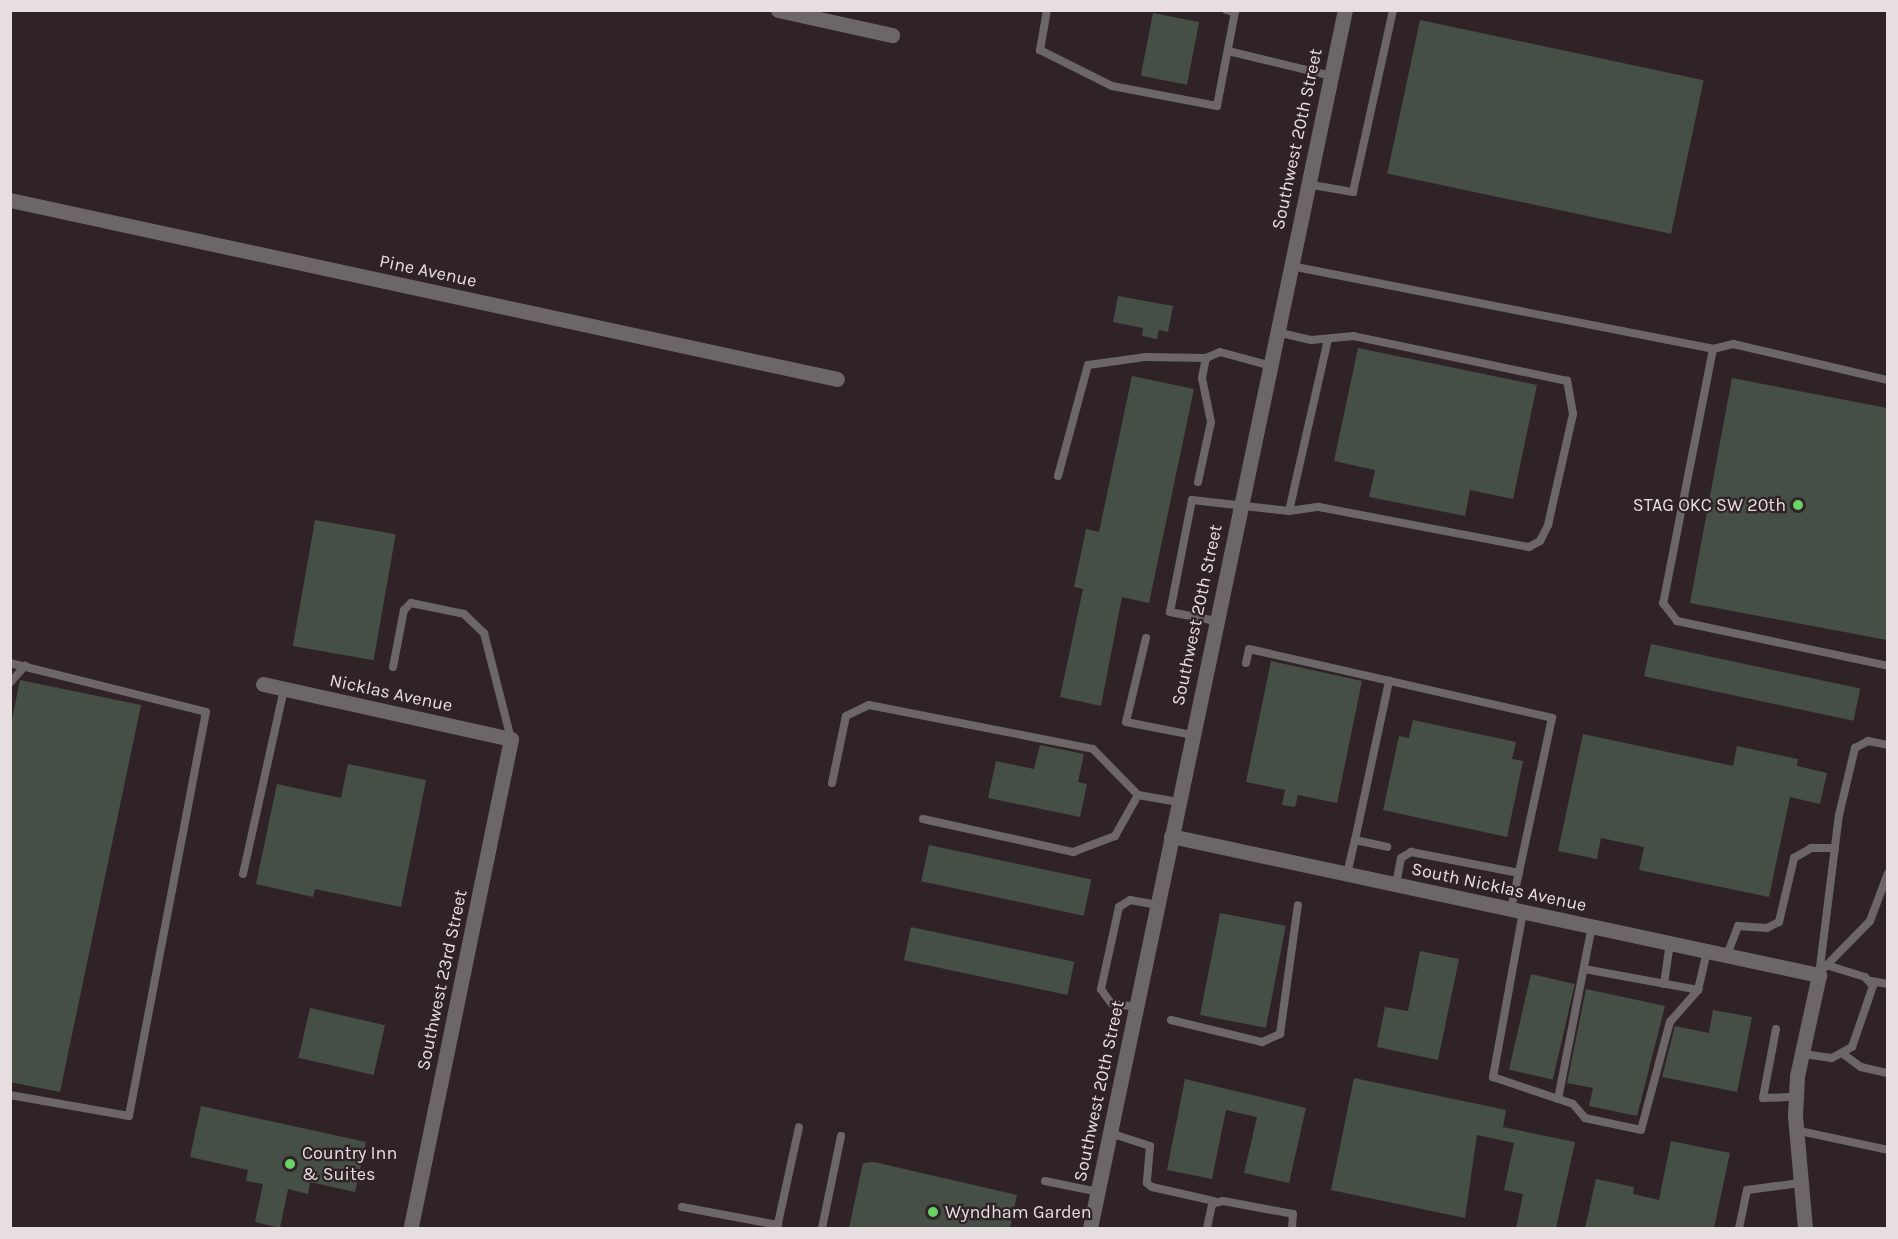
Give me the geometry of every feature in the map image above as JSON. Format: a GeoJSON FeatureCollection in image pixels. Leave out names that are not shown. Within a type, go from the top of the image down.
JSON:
{"type":"FeatureCollection","features":[{"type":"Feature","properties":{"kind":"street"},"geometry":{"type":"LineString","coordinates":[[778,10],[892,35]]}},
{"type":"Feature","properties":{"kind":"street","name":"Southwest 20th Street"},"geometry":{"type":"LineString","coordinates":[[1095,1228],[1098,1192],[1157,904],[1268,365],[1345,10]]}},
{"type":"Feature","properties":{"kind":"street","name":"Pine Avenue"},"geometry":{"type":"LineString","coordinates":[[10,200],[837,380]]}},
{"type":"Feature","properties":{"kind":"street","name":"Nicklas Avenue"},"geometry":{"type":"LineString","coordinates":[[263,684],[511,740]]}},
{"type":"Feature","properties":{"kind":"street","name":"Southwest 23rd Street"},"geometry":{"type":"LineString","coordinates":[[411,1228],[511,740]]}},
{"type":"Feature","properties":{"kind":"street","name":"South Nicklas Avenue"},"geometry":{"type":"LineString","coordinates":[[1171,836],[1728,956],[1822,970]]}},
{"type":"Feature","properties":{"kind":"street"},"geometry":{"type":"LineString","coordinates":[[1805,1228],[1796,1130],[1796,1097],[1822,970]]}},
{"type":"Feature","properties":{"kind":"lane"},"geometry":{"type":"LineString","coordinates":[[1047,10],[1040,50],[1112,86],[1217,106],[1235,12],[1226,10]]}},
{"type":"Feature","properties":{"kind":"lane"},"geometry":{"type":"LineString","coordinates":[[1307,184],[1353,192],[1393,10]]}},
{"type":"Feature","properties":{"kind":"lane"},"geometry":{"type":"LineString","coordinates":[[1228,51],[1331,76]]}},
{"type":"Feature","properties":{"kind":"lane"},"geometry":{"type":"LineString","coordinates":[[1289,266],[1713,349],[1733,344],[1887,380]]}},
{"type":"Feature","properties":{"kind":"lane"},"geometry":{"type":"LineString","coordinates":[[1216,621],[1170,612],[1192,500],[1289,511],[1319,507],[1529,547],[1540,541],[1548,525],[1573,414],[1567,381],[1354,336],[1328,339],[1275,332]]}},
{"type":"Feature","properties":{"kind":"lane"},"geometry":{"type":"LineString","coordinates":[[1289,511],[1328,339]]}},
{"type":"Feature","properties":{"kind":"lane"},"geometry":{"type":"LineString","coordinates":[[1713,349],[1663,603],[1677,621],[1887,666]]}},
{"type":"Feature","properties":{"kind":"lane"},"geometry":{"type":"LineString","coordinates":[[1058,476],[1088,365],[1146,357],[1206,358],[1220,352],[1268,365]]}},
{"type":"Feature","properties":{"kind":"lane"},"geometry":{"type":"LineString","coordinates":[[1198,482],[1211,422],[1202,378],[1206,358]]}},
{"type":"Feature","properties":{"kind":"lane"},"geometry":{"type":"LineString","coordinates":[[393,667],[404,610],[411,603],[464,614],[484,633],[511,740]]}},
{"type":"Feature","properties":{"kind":"lane"},"geometry":{"type":"LineString","coordinates":[[1146,638],[1126,723],[1192,735]]}},
{"type":"Feature","properties":{"kind":"lane"},"geometry":{"type":"LineString","coordinates":[[1246,663],[1249,649],[1552,718],[1519,873],[1517,910],[1493,1077],[1573,1104],[1585,1118],[1641,1130],[1670,1022],[1698,990],[1707,951]]}},
{"type":"Feature","properties":{"kind":"lane"},"geometry":{"type":"LineString","coordinates":[[10,663],[206,712],[129,1116],[10,1095]]}},
{"type":"Feature","properties":{"kind":"lane"},"geometry":{"type":"LineString","coordinates":[[10,683],[25,666]]}},
{"type":"Feature","properties":{"kind":"lane"},"geometry":{"type":"LineString","coordinates":[[1347,874],[1389,681]]}},
{"type":"Feature","properties":{"kind":"lane"},"geometry":{"type":"LineString","coordinates":[[243,874],[284,689]]}},
{"type":"Feature","properties":{"kind":"lane"},"geometry":{"type":"LineString","coordinates":[[832,783],[846,716],[869,705],[1092,749],[1138,795],[1178,802]]}},
{"type":"Feature","properties":{"kind":"lane"},"geometry":{"type":"LineString","coordinates":[[1822,970],[1835,848],[1855,748],[1861,742],[1887,745]]}},
{"type":"Feature","properties":{"kind":"lane"},"geometry":{"type":"LineString","coordinates":[[923,819],[1072,852],[1115,836],[1138,795]]}},
{"type":"Feature","properties":{"kind":"lane"},"geometry":{"type":"LineString","coordinates":[[1355,840],[1387,847]]}},
{"type":"Feature","properties":{"kind":"lane"},"geometry":{"type":"LineString","coordinates":[[1728,956],[1738,926],[1767,928],[1779,922],[1794,858],[1811,848],[1835,848]]}},
{"type":"Feature","properties":{"kind":"lane"},"geometry":{"type":"LineString","coordinates":[[1396,884],[1401,858],[1411,852],[1519,873]]}},
{"type":"Feature","properties":{"kind":"lane"},"geometry":{"type":"LineString","coordinates":[[1822,970],[1870,921],[1887,873]]}},
{"type":"Feature","properties":{"kind":"lane"},"geometry":{"type":"LineString","coordinates":[[1136,1007],[1111,1003],[1101,989],[1119,907],[1130,900],[1157,904]]}},
{"type":"Feature","properties":{"kind":"lane"},"geometry":{"type":"LineString","coordinates":[[1171,1020],[1262,1042],[1280,1034],[1298,905]]}},
{"type":"Feature","properties":{"kind":"lane"},"geometry":{"type":"LineString","coordinates":[[1558,1099],[1592,926]]}},
{"type":"Feature","properties":{"kind":"lane"},"geometry":{"type":"LineString","coordinates":[[1664,984],[1670,943]]}},
{"type":"Feature","properties":{"kind":"lane"},"geometry":{"type":"LineString","coordinates":[[1584,969],[1698,990]]}},
{"type":"Feature","properties":{"kind":"lane"},"geometry":{"type":"LineString","coordinates":[[1822,970],[1887,984]]}},
{"type":"Feature","properties":{"kind":"lane"},"geometry":{"type":"LineString","coordinates":[[1843,1054],[1858,1036],[1871,981]]}},
{"type":"Feature","properties":{"kind":"lane"},"geometry":{"type":"LineString","coordinates":[[1776,1029],[1763,1098],[1796,1097]]}},
{"type":"Feature","properties":{"kind":"lane"},"geometry":{"type":"LineString","coordinates":[[1803,1054],[1843,1054],[1861,1066],[1887,1072]]}},
{"type":"Feature","properties":{"kind":"lane"},"geometry":{"type":"LineString","coordinates":[[682,1207],[778,1227],[799,1127]]}},
{"type":"Feature","properties":{"kind":"lane"},"geometry":{"type":"LineString","coordinates":[[1796,1130],[1887,1150]]}},
{"type":"Feature","properties":{"kind":"lane"},"geometry":{"type":"LineString","coordinates":[[1110,1133],[1150,1146],[1147,1183],[1152,1187],[1214,1201],[1293,1214],[1292,1228]]}},
{"type":"Feature","properties":{"kind":"lane"},"geometry":{"type":"LineString","coordinates":[[822,1228],[841,1136]]}},
{"type":"Feature","properties":{"kind":"lane"},"geometry":{"type":"LineString","coordinates":[[1046,1181],[1098,1192]]}},
{"type":"Feature","properties":{"kind":"lane"},"geometry":{"type":"LineString","coordinates":[[1739,1228],[1747,1190],[1800,1183]]}},
{"type":"Feature","properties":{"kind":"lane"},"geometry":{"type":"LineString","coordinates":[[1207,1228],[1214,1201]]}},
{"type":"Feature","properties":{"kind":"building"},"geometry":{"type":"Polygon","coordinates":[[[1153,13],[1199,22],[1187,85],[1141,76],[1153,13]]]}},
{"type":"Feature","properties":{"kind":"building"},"geometry":{"type":"Polygon","coordinates":[[[1420,20],[1704,80],[1671,234],[1387,174],[1420,20]]]}},
{"type":"Feature","properties":{"kind":"building"},"geometry":{"type":"Polygon","coordinates":[[[1118,296],[1173,306],[1168,332],[1159,330],[1157,339],[1142,336],[1143,328],[1113,322],[1118,296]]]}},
{"type":"Feature","properties":{"kind":"building"},"geometry":{"type":"Polygon","coordinates":[[[1358,348],[1537,385],[1513,499],[1470,490],[1465,516],[1369,497],[1375,470],[1334,461],[1358,348]]]}},
{"type":"Feature","properties":{"kind":"building"},"geometry":{"type":"Polygon","coordinates":[[[1132,376],[1194,389],[1149,603],[1122,597],[1101,706],[1060,697],[1083,589],[1074,587],[1086,529],[1099,532],[1132,376]]]}},
{"type":"Feature","properties":{"kind":"building","name":"STAG OKC SW 20th"},"geometry":{"type":"Polygon","coordinates":[[[1732,378],[1887,408],[1887,640],[1690,603],[1732,378]]]}},
{"type":"Feature","properties":{"kind":"building"},"geometry":{"type":"Polygon","coordinates":[[[315,520],[396,534],[374,660],[293,646],[315,520]]]}},
{"type":"Feature","properties":{"kind":"building"},"geometry":{"type":"Polygon","coordinates":[[[1651,644],[1860,688],[1853,721],[1644,676],[1651,644]]]}},
{"type":"Feature","properties":{"kind":"building"},"geometry":{"type":"Polygon","coordinates":[[[1271,661],[1362,681],[1337,803],[1298,795],[1295,807],[1282,805],[1285,790],[1246,782],[1271,661]]]}},
{"type":"Feature","properties":{"kind":"building"},"geometry":{"type":"Polygon","coordinates":[[[20,680],[141,705],[60,1092],[10,1082],[10,729],[20,680]]]}},
{"type":"Feature","properties":{"kind":"building"},"geometry":{"type":"Polygon","coordinates":[[[1413,720],[1516,742],[1512,759],[1523,761],[1507,837],[1383,810],[1399,736],[1409,738],[1413,720]]]}},
{"type":"Feature","properties":{"kind":"building"},"geometry":{"type":"Polygon","coordinates":[[[1583,734],[1733,766],[1737,746],[1798,759],[1797,766],[1827,773],[1820,804],[1790,797],[1769,897],[1639,870],[1644,847],[1601,838],[1597,859],[1558,851],[1583,734]]]}},
{"type":"Feature","properties":{"kind":"building"},"geometry":{"type":"Polygon","coordinates":[[[1040,745],[1084,754],[1078,782],[1087,784],[1080,817],[988,798],[996,761],[1034,769],[1040,745]]]}},
{"type":"Feature","properties":{"kind":"building"},"geometry":{"type":"Polygon","coordinates":[[[348,764],[426,780],[401,907],[315,889],[313,897],[256,884],[277,784],[341,798],[348,764]]]}},
{"type":"Feature","properties":{"kind":"building"},"geometry":{"type":"Polygon","coordinates":[[[929,845],[1091,880],[1084,916],[921,881],[929,845]]]}},
{"type":"Feature","properties":{"kind":"building"},"geometry":{"type":"Polygon","coordinates":[[[1220,913],[1286,926],[1266,1028],[1200,1015],[1220,913]]]}},
{"type":"Feature","properties":{"kind":"building"},"geometry":{"type":"Polygon","coordinates":[[[911,927],[1074,962],[1067,995],[904,960],[911,927]]]}},
{"type":"Feature","properties":{"kind":"building"},"geometry":{"type":"Polygon","coordinates":[[[1420,951],[1459,959],[1438,1060],[1377,1047],[1385,1007],[1408,1011],[1420,951]]]}},
{"type":"Feature","properties":{"kind":"building"},"geometry":{"type":"Polygon","coordinates":[[[1531,974],[1575,984],[1553,1080],[1509,1069],[1531,974]]]}},
{"type":"Feature","properties":{"kind":"building"},"geometry":{"type":"Polygon","coordinates":[[[1586,989],[1665,1006],[1637,1116],[1589,1106],[1593,1088],[1567,1083],[1586,989]]]}},
{"type":"Feature","properties":{"kind":"building"},"geometry":{"type":"Polygon","coordinates":[[[310,1008],[385,1025],[374,1075],[299,1058],[310,1008]]]}},
{"type":"Feature","properties":{"kind":"building"},"geometry":{"type":"Polygon","coordinates":[[[1713,1010],[1752,1017],[1737,1092],[1662,1077],[1675,1026],[1709,1033],[1713,1010]]]}},
{"type":"Feature","properties":{"kind":"building"},"geometry":{"type":"Polygon","coordinates":[[[1354,1078],[1506,1110],[1503,1127],[1575,1142],[1556,1228],[1516,1228],[1523,1194],[1504,1190],[1514,1143],[1477,1135],[1465,1218],[1331,1190],[1354,1078]]]}},
{"type":"Feature","properties":{"kind":"building"},"geometry":{"type":"Polygon","coordinates":[[[1185,1079],[1306,1108],[1289,1183],[1244,1173],[1257,1117],[1226,1110],[1212,1179],[1167,1170],[1185,1079]]]}},
{"type":"Feature","properties":{"kind":"building","name":"Country Inn & Suites"},"geometry":{"type":"Polygon","coordinates":[[[201,1106],[366,1142],[355,1192],[310,1182],[308,1194],[288,1189],[280,1228],[255,1222],[263,1184],[246,1181],[248,1170],[190,1157],[201,1106]]]}},
{"type":"Feature","properties":{"kind":"building"},"geometry":{"type":"Polygon","coordinates":[[[1671,1141],[1730,1153],[1714,1228],[1585,1228],[1596,1179],[1634,1187],[1633,1194],[1659,1200],[1671,1141]]]}},
{"type":"Feature","properties":{"kind":"building","name":"Wyndham Garden"},"geometry":{"type":"Polygon","coordinates":[[[874,1162],[1017,1195],[1010,1228],[849,1228],[863,1163],[874,1162]]]}},
{"type":"Feature","properties":{"kind":"place","name":"STAG OKC SW 20th"},"geometry":{"type":"Point","coordinates":[1798,505]}},
{"type":"Feature","properties":{"kind":"place","name":"Country Inn & Suites"},"geometry":{"type":"Point","coordinates":[290,1164]}},
{"type":"Feature","properties":{"kind":"place","name":"Wyndham Garden"},"geometry":{"type":"Point","coordinates":[933,1212]}}]}
